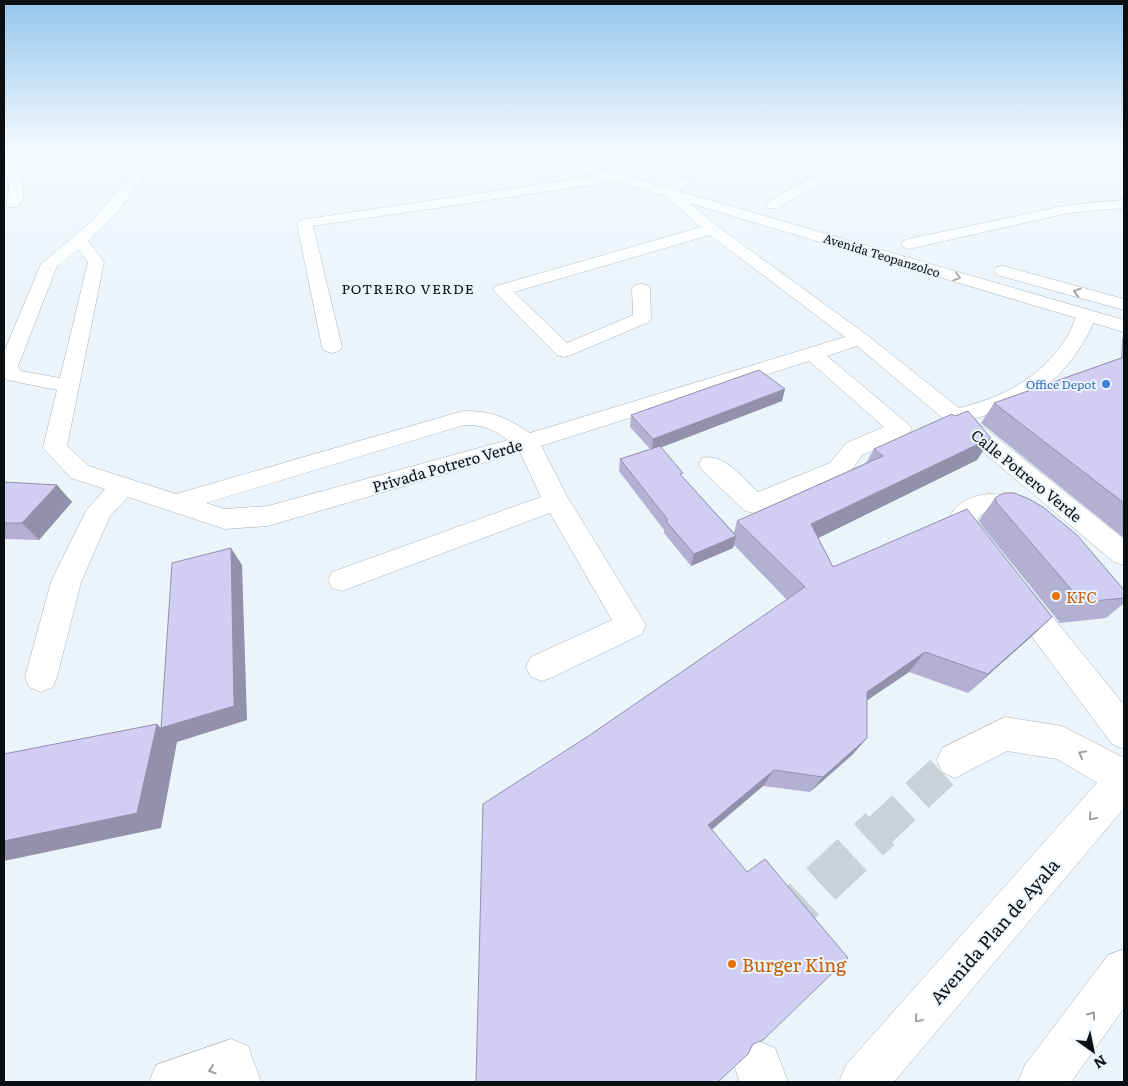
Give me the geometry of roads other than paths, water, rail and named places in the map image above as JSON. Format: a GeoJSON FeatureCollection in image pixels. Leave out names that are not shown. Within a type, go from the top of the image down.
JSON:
{"type":"FeatureCollection","features":[{"type":"Feature","properties":{"kind":"street"},"geometry":{"type":"LineString","coordinates":[[80,241],[96,262],[68,386],[14,376],[8,366],[49,264],[58,254],[80,241],[120,201]]}},
{"type":"Feature","properties":{"kind":"street"},"geometry":{"type":"LineString","coordinates":[[332,347],[305,223],[459,201]]}},
{"type":"Feature","properties":{"kind":"street","name":"Calle Potrero Verde"},"geometry":{"type":"LineString","coordinates":[[694,201],[712,229],[860,339],[1124,554]]}},
{"type":"Feature","properties":{"kind":"street","name":"Avenida Teopanzolco"},"geometry":{"type":"LineString","coordinates":[[729,201],[1040,302],[1124,326]]}},
{"type":"Feature","properties":{"kind":"street"},"geometry":{"type":"LineString","coordinates":[[758,201],[791,210]]}},
{"type":"Feature","properties":{"kind":"street"},"geometry":{"type":"LineString","coordinates":[[773,205],[780,201]]}},
{"type":"Feature","properties":{"kind":"street"},"geometry":{"type":"LineString","coordinates":[[909,244],[1068,209],[1124,204]]}},
{"type":"Feature","properties":{"kind":"street"},"geometry":{"type":"LineString","coordinates":[[642,289],[642,318],[564,351],[502,290],[712,229]]}},
{"type":"Feature","properties":{"kind":"street","name":"Avenida Teopanzolco"},"geometry":{"type":"LineString","coordinates":[[890,239],[937,252]]}},
{"type":"Feature","properties":{"kind":"street"},"geometry":{"type":"LineString","coordinates":[[993,268],[1124,305]]}},
{"type":"Feature","properties":{"kind":"street"},"geometry":{"type":"LineString","coordinates":[[1040,302],[1050,284]]}},
{"type":"Feature","properties":{"kind":"street"},"geometry":{"type":"LineString","coordinates":[[955,416],[980,411],[1017,396],[1041,382],[1064,360],[1085,323],[1086,315]]}},
{"type":"Feature","properties":{"kind":"street"},"geometry":{"type":"LineString","coordinates":[[813,354],[860,339]]}},
{"type":"Feature","properties":{"kind":"street"},"geometry":{"type":"LineString","coordinates":[[711,464],[754,504],[839,469],[854,449],[900,429],[813,354]]}},
{"type":"Feature","properties":{"kind":"street","name":"Privada Potrero Verde"},"geometry":{"type":"LineString","coordinates":[[68,386],[55,448],[80,472],[225,519],[268,516],[527,442],[813,354]]}},
{"type":"Feature","properties":{"kind":"street"},"geometry":{"type":"LineString","coordinates":[[175,503],[463,418],[485,418],[502,425],[527,442],[556,502],[631,625],[542,667]]}},
{"type":"Feature","properties":{"kind":"street"},"geometry":{"type":"LineString","coordinates":[[41,677],[66,582],[99,511],[123,486]]}},
{"type":"Feature","properties":{"kind":"street"},"geometry":{"type":"LineString","coordinates":[[342,580],[556,502]]}},
{"type":"Feature","properties":{"kind":"street"},"geometry":{"type":"LineString","coordinates":[[1047,533],[1021,511],[998,503],[975,506],[963,516],[967,530],[1124,732]]}},
{"type":"Feature","properties":{"kind":"street"},"geometry":{"type":"LineString","coordinates":[[955,760],[1005,734],[1062,743],[1124,779]]}},
{"type":"Feature","properties":{"kind":"street","name":"Avenida Plan de Ayala"},"geometry":{"type":"LineString","coordinates":[[863,1082],[1124,779]]}},
{"type":"Feature","properties":{"kind":"street"},"geometry":{"type":"LineString","coordinates":[[1042,1082],[1124,971]]}},
{"type":"Feature","properties":{"kind":"street"},"geometry":{"type":"LineString","coordinates":[[173,1082],[231,1063],[237,1082]]}},
{"type":"Feature","properties":{"kind":"tunnel"},"geometry":{"type":"LineString","coordinates":[[879,831],[955,760]]}},
{"type":"Feature","properties":{"kind":"tunnel"},"geometry":{"type":"LineString","coordinates":[[776,931],[797,906],[880,829]]}},
{"type":"Feature","properties":{"kind":"place","name":"Office Depot"},"geometry":{"type":"Point","coordinates":[1106,384]}},
{"type":"Feature","properties":{"kind":"place","name":"KFC"},"geometry":{"type":"Point","coordinates":[1056,596]}},
{"type":"Feature","properties":{"kind":"place","name":"Burger King"},"geometry":{"type":"Point","coordinates":[732,964]}},
{"type":"Feature","properties":{"kind":"district","name":"POTRERO VERDE"},"geometry":{"type":"Point","coordinates":[408,288]}}]}
